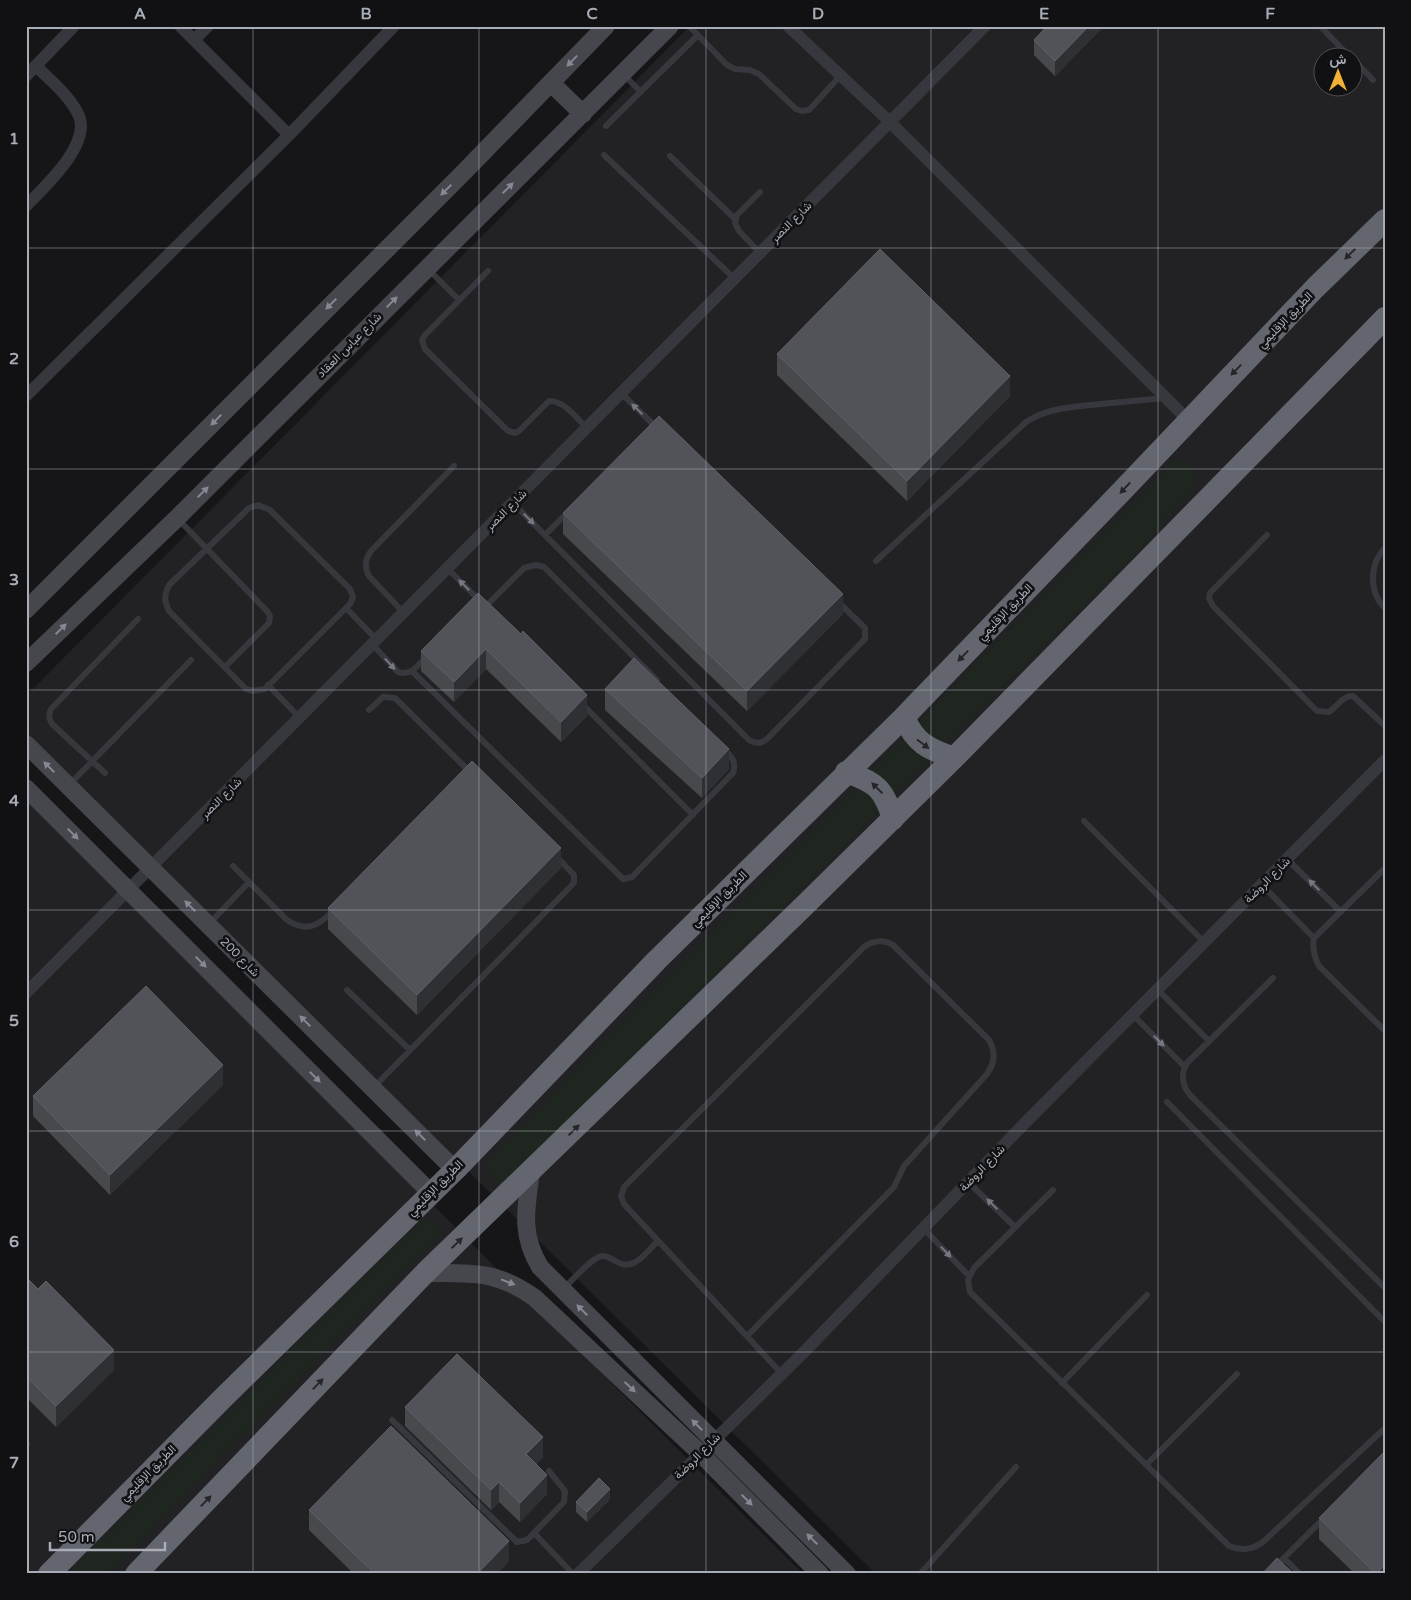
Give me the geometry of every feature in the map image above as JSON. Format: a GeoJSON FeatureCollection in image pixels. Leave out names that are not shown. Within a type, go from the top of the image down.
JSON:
{"type":"FeatureCollection","features":[{"type":"Feature","properties":{"kind":"highway","name":"الطريق الإقليمي"},"geometry":{"type":"LineString","coordinates":[[49,1574],[222,1399],[455,1170],[657,960],[904,716],[1316,288],[1385,220]]}},
{"type":"Feature","properties":{"kind":"highway"},"geometry":{"type":"LineString","coordinates":[[136,1574],[425,1274],[954,758],[1385,318]]}},
{"type":"Feature","properties":{"kind":"highway"},"geometry":{"type":"LineString","coordinates":[[904,716],[910,730],[921,743],[954,758]]}},
{"type":"Feature","properties":{"kind":"highway"},"geometry":{"type":"LineString","coordinates":[[846,772],[861,777],[877,786],[886,799],[892,819]]}},
{"type":"Feature","properties":{"kind":"street"},"geometry":{"type":"LineString","coordinates":[[26,76],[74,26]]}},
{"type":"Feature","properties":{"kind":"street"},"geometry":{"type":"LineString","coordinates":[[180,26],[289,136]]}},
{"type":"Feature","properties":{"kind":"street"},"geometry":{"type":"LineString","coordinates":[[194,40],[208,26]]}},
{"type":"Feature","properties":{"kind":"street"},"geometry":{"type":"LineString","coordinates":[[26,396],[289,136],[394,26]]}},
{"type":"Feature","properties":{"kind":"street"},"geometry":{"type":"LineString","coordinates":[[26,610],[463,173],[606,26]]}},
{"type":"Feature","properties":{"kind":"street","name":"شارع عباس العقاد"},"geometry":{"type":"LineString","coordinates":[[26,663],[177,518],[670,26]]}},
{"type":"Feature","properties":{"kind":"street"},"geometry":{"type":"LineString","coordinates":[[788,26],[890,122],[1188,420]]}},
{"type":"Feature","properties":{"kind":"street","name":"شارع النصر"},"geometry":{"type":"LineString","coordinates":[[26,994],[985,26]]}},
{"type":"Feature","properties":{"kind":"street"},"geometry":{"type":"LineString","coordinates":[[26,206],[73,152],[80,128],[80,118],[74,108],[36,66]]}},
{"type":"Feature","properties":{"kind":"street"},"geometry":{"type":"LineString","coordinates":[[551,83],[583,114]]}},
{"type":"Feature","properties":{"kind":"street","name":"شارع 200"},"geometry":{"type":"LineString","coordinates":[[26,744],[455,1170]]}},
{"type":"Feature","properties":{"kind":"street","name":"شارع الروضة"},"geometry":{"type":"LineString","coordinates":[[578,1574],[781,1373],[1385,760]]}},
{"type":"Feature","properties":{"kind":"street"},"geometry":{"type":"LineString","coordinates":[[26,788],[431,1193]]}},
{"type":"Feature","properties":{"kind":"street"},"geometry":{"type":"LineString","coordinates":[[531,1172],[525,1225],[532,1255],[540,1267],[820,1574]]}},
{"type":"Feature","properties":{"kind":"street"},"geometry":{"type":"LineString","coordinates":[[425,1274],[489,1276],[518,1286],[552,1313],[706,1447],[847,1574]]}},
{"type":"Feature","properties":{"kind":"lane"},"geometry":{"type":"LineString","coordinates":[[689,26],[726,65],[735,69],[745,69],[754,72],[796,109],[802,111],[809,110],[841,76]]}},
{"type":"Feature","properties":{"kind":"lane"},"geometry":{"type":"LineString","coordinates":[[1320,26],[1341,48]]}},
{"type":"Feature","properties":{"kind":"lane"},"geometry":{"type":"LineString","coordinates":[[606,126],[698,35]]}},
{"type":"Feature","properties":{"kind":"lane"},"geometry":{"type":"LineString","coordinates":[[1364,71],[1373,80]]}},
{"type":"Feature","properties":{"kind":"lane"},"geometry":{"type":"LineString","coordinates":[[623,74],[642,92]]}},
{"type":"Feature","properties":{"kind":"lane"},"geometry":{"type":"LineString","coordinates":[[604,154],[735,279]]}},
{"type":"Feature","properties":{"kind":"lane"},"geometry":{"type":"LineString","coordinates":[[670,156],[735,219],[736,227],[760,253]]}},
{"type":"Feature","properties":{"kind":"lane"},"geometry":{"type":"LineString","coordinates":[[735,219],[760,192]]}},
{"type":"Feature","properties":{"kind":"lane"},"geometry":{"type":"LineString","coordinates":[[427,268],[459,300]]}},
{"type":"Feature","properties":{"kind":"lane"},"geometry":{"type":"LineString","coordinates":[[488,271],[425,335],[422,340],[425,349],[508,431],[515,433],[519,431],[552,400],[560,402],[587,428]]}},
{"type":"Feature","properties":{"kind":"lane"},"geometry":{"type":"LineString","coordinates":[[621,394],[660,430]]}},
{"type":"Feature","properties":{"kind":"lane"},"geometry":{"type":"LineString","coordinates":[[876,561],[1034,417],[1062,408],[1165,398]]}},
{"type":"Feature","properties":{"kind":"lane"},"geometry":{"type":"LineString","coordinates":[[646,430],[652,424]]}},
{"type":"Feature","properties":{"kind":"lane"},"geometry":{"type":"LineString","coordinates":[[404,613],[369,576],[365,569],[367,556],[370,550],[454,466]]}},
{"type":"Feature","properties":{"kind":"lane"},"geometry":{"type":"LineString","coordinates":[[513,503],[754,743],[767,739],[864,639],[865,628],[835,599]]}},
{"type":"Feature","properties":{"kind":"lane"},"geometry":{"type":"LineString","coordinates":[[258,505],[267,507],[350,589],[353,597],[346,608],[264,689],[259,691],[246,689],[169,610],[165,594],[169,585],[249,508],[258,505]]}},
{"type":"Feature","properties":{"kind":"lane"},"geometry":{"type":"LineString","coordinates":[[545,535],[572,507]]}},
{"type":"Feature","properties":{"kind":"lane"},"geometry":{"type":"LineString","coordinates":[[177,518],[267,610],[270,616],[269,623],[225,667]]}},
{"type":"Feature","properties":{"kind":"lane"},"geometry":{"type":"LineString","coordinates":[[1267,535],[1210,593],[1209,598],[1212,606],[1317,712],[1329,712],[1345,698],[1353,696],[1385,726]]}},
{"type":"Feature","properties":{"kind":"lane"},"geometry":{"type":"LineString","coordinates":[[1385,548],[1377,560],[1373,579],[1379,603],[1385,608]]}},
{"type":"Feature","properties":{"kind":"lane"},"geometry":{"type":"LineString","coordinates":[[474,609],[483,604],[524,568],[536,565],[544,567],[660,684]]}},
{"type":"Feature","properties":{"kind":"lane"},"geometry":{"type":"LineString","coordinates":[[448,569],[492,613]]}},
{"type":"Feature","properties":{"kind":"lane"},"geometry":{"type":"LineString","coordinates":[[346,608],[398,672],[403,674],[412,671],[432,650]]}},
{"type":"Feature","properties":{"kind":"lane"},"geometry":{"type":"LineString","coordinates":[[105,773],[52,724],[49,713],[138,620]]}},
{"type":"Feature","properties":{"kind":"lane"},"geometry":{"type":"LineString","coordinates":[[68,785],[191,660]]}},
{"type":"Feature","properties":{"kind":"lane"},"geometry":{"type":"LineString","coordinates":[[412,671],[623,879],[632,877],[733,773],[734,761],[732,756],[721,745]]}},
{"type":"Feature","properties":{"kind":"lane"},"geometry":{"type":"LineString","coordinates":[[268,685],[300,718]]}},
{"type":"Feature","properties":{"kind":"lane"},"geometry":{"type":"LineString","coordinates":[[370,710],[383,697],[395,698],[478,779]]}},
{"type":"Feature","properties":{"kind":"lane"},"geometry":{"type":"LineString","coordinates":[[575,697],[693,815]]}},
{"type":"Feature","properties":{"kind":"lane"},"geometry":{"type":"LineString","coordinates":[[464,779],[471,772]]}},
{"type":"Feature","properties":{"kind":"lane"},"geometry":{"type":"LineString","coordinates":[[1084,821],[1205,943]]}},
{"type":"Feature","properties":{"kind":"lane"},"geometry":{"type":"LineString","coordinates":[[373,1088],[572,885],[574,875],[552,852]]}},
{"type":"Feature","properties":{"kind":"lane"},"geometry":{"type":"LineString","coordinates":[[1288,859],[1341,912]]}},
{"type":"Feature","properties":{"kind":"lane"},"geometry":{"type":"LineString","coordinates":[[233,866],[287,920],[296,926],[307,927],[317,925],[340,904]]}},
{"type":"Feature","properties":{"kind":"lane"},"geometry":{"type":"LineString","coordinates":[[1314,938],[1385,868]]}},
{"type":"Feature","properties":{"kind":"lane"},"geometry":{"type":"LineString","coordinates":[[208,924],[249,882]]}},
{"type":"Feature","properties":{"kind":"lane"},"geometry":{"type":"LineString","coordinates":[[1262,885],[1314,938],[1314,954],[1320,966],[1385,1031]]}},
{"type":"Feature","properties":{"kind":"lane"},"geometry":{"type":"LineString","coordinates":[[747,1336],[897,1183],[904,1166],[990,1069],[994,1058],[994,1052],[989,1040],[893,945],[882,940],[870,943],[624,1187],[621,1196],[624,1204],[781,1373]]}},
{"type":"Feature","properties":{"kind":"lane"},"geometry":{"type":"LineString","coordinates":[[1273,978],[1185,1067],[1182,1076],[1183,1083],[1190,1095],[1385,1288]]}},
{"type":"Feature","properties":{"kind":"lane"},"geometry":{"type":"LineString","coordinates":[[347,990],[410,1050]]}},
{"type":"Feature","properties":{"kind":"lane"},"geometry":{"type":"LineString","coordinates":[[1158,990],[1209,1041]]}},
{"type":"Feature","properties":{"kind":"lane"},"geometry":{"type":"LineString","coordinates":[[1133,1015],[1185,1067]]}},
{"type":"Feature","properties":{"kind":"lane"},"geometry":{"type":"LineString","coordinates":[[1167,1102],[1385,1322]]}},
{"type":"Feature","properties":{"kind":"lane"},"geometry":{"type":"LineString","coordinates":[[968,1182],[1016,1227]]}},
{"type":"Feature","properties":{"kind":"lane"},"geometry":{"type":"LineString","coordinates":[[1053,1190],[974,1268],[969,1276],[968,1286],[974,1297],[1224,1542],[1235,1548],[1249,1549],[1263,1542],[1385,1428]]}},
{"type":"Feature","properties":{"kind":"lane"},"geometry":{"type":"LineString","coordinates":[[923,1228],[969,1276]]}},
{"type":"Feature","properties":{"kind":"lane"},"geometry":{"type":"LineString","coordinates":[[562,1290],[597,1258],[606,1256],[622,1265],[629,1266],[636,1262],[658,1241]]}},
{"type":"Feature","properties":{"kind":"lane"},"geometry":{"type":"LineString","coordinates":[[1062,1383],[1147,1295]]}},
{"type":"Feature","properties":{"kind":"lane"},"geometry":{"type":"LineString","coordinates":[[1146,1465],[1237,1374]]}},
{"type":"Feature","properties":{"kind":"lane"},"geometry":{"type":"LineString","coordinates":[[392,1420],[513,1540],[524,1542],[565,1499],[563,1486],[549,1471]]}},
{"type":"Feature","properties":{"kind":"lane"},"geometry":{"type":"LineString","coordinates":[[920,1574],[1016,1467]]}},
{"type":"Feature","properties":{"kind":"lane"},"geometry":{"type":"LineString","coordinates":[[1268,1574],[1331,1511]]}},
{"type":"Feature","properties":{"kind":"lane"},"geometry":{"type":"LineString","coordinates":[[534,1533],[573,1574]]}},
{"type":"Feature","properties":{"kind":"lane"},"geometry":{"type":"LineString","coordinates":[[1284,1558],[1300,1574]]}},
{"type":"Feature","properties":{"kind":"shaded area"},"geometry":{"type":"Polygon","coordinates":[[[690,26],[1385,26],[1385,1574],[876,1574],[26,734],[26,696],[690,26]]]}},
{"type":"Feature","properties":{"kind":"shaded area"},"geometry":{"type":"Polygon","coordinates":[[[1181,460],[1194,467],[1195,482],[1193,489],[1141,548],[504,1184],[493,1179],[489,1173],[487,1162],[1175,461],[1181,460]]]}},
{"type":"Feature","properties":{"kind":"shaded area"},"geometry":{"type":"Polygon","coordinates":[[[26,799],[803,1574],[26,1574],[26,799]]]}},
{"type":"Feature","properties":{"kind":"shaded area"},"geometry":{"type":"Polygon","coordinates":[[[425,1217],[442,1233],[107,1574],[67,1574],[425,1217]]]}},
{"type":"Feature","properties":{"kind":"building"},"geometry":{"type":"Polygon","coordinates":[[[1047,26],[1089,26],[1055,61],[1034,40],[1047,26]]]}},
{"type":"Feature","properties":{"kind":"building"},"geometry":{"type":"Polygon","coordinates":[[[880,249],[1010,376],[907,481],[777,354],[880,249]]]}},
{"type":"Feature","properties":{"kind":"building"},"geometry":{"type":"Polygon","coordinates":[[[659,416],[843,594],[747,691],[563,513],[659,416]]]}},
{"type":"Feature","properties":{"kind":"building"},"geometry":{"type":"Polygon","coordinates":[[[478,593],[521,634],[523,631],[587,695],[561,722],[486,649],[454,682],[421,651],[478,593]]]}},
{"type":"Feature","properties":{"kind":"building"},"geometry":{"type":"Polygon","coordinates":[[[634,658],[729,749],[702,778],[605,689],[634,658]]]}},
{"type":"Feature","properties":{"kind":"building"},"geometry":{"type":"Polygon","coordinates":[[[472,761],[561,848],[417,995],[328,908],[472,761]]]}},
{"type":"Feature","properties":{"kind":"building"},"geometry":{"type":"Polygon","coordinates":[[[146,986],[223,1065],[110,1175],[33,1096],[146,986]]]}},
{"type":"Feature","properties":{"kind":"building"},"geometry":{"type":"Polygon","coordinates":[[[26,1277],[38,1289],[46,1281],[114,1350],[56,1406],[26,1376],[26,1277]]]}},
{"type":"Feature","properties":{"kind":"building"},"geometry":{"type":"Polygon","coordinates":[[[457,1354],[543,1437],[526,1454],[547,1475],[520,1503],[499,1482],[491,1490],[405,1407],[457,1354]]]}},
{"type":"Feature","properties":{"kind":"building"},"geometry":{"type":"Polygon","coordinates":[[[391,1426],[509,1541],[477,1574],[375,1574],[309,1510],[391,1426]]]}},
{"type":"Feature","properties":{"kind":"building"},"geometry":{"type":"Polygon","coordinates":[[[1385,1451],[1385,1565],[1376,1574],[1319,1518],[1385,1451]]]}},
{"type":"Feature","properties":{"kind":"building"},"geometry":{"type":"Polygon","coordinates":[[[599,1478],[610,1489],[587,1512],[576,1502],[599,1478]]]}},
{"type":"Feature","properties":{"kind":"building"},"geometry":{"type":"Polygon","coordinates":[[[1277,1558],[1294,1574],[1262,1574],[1277,1558]]]}}]}
